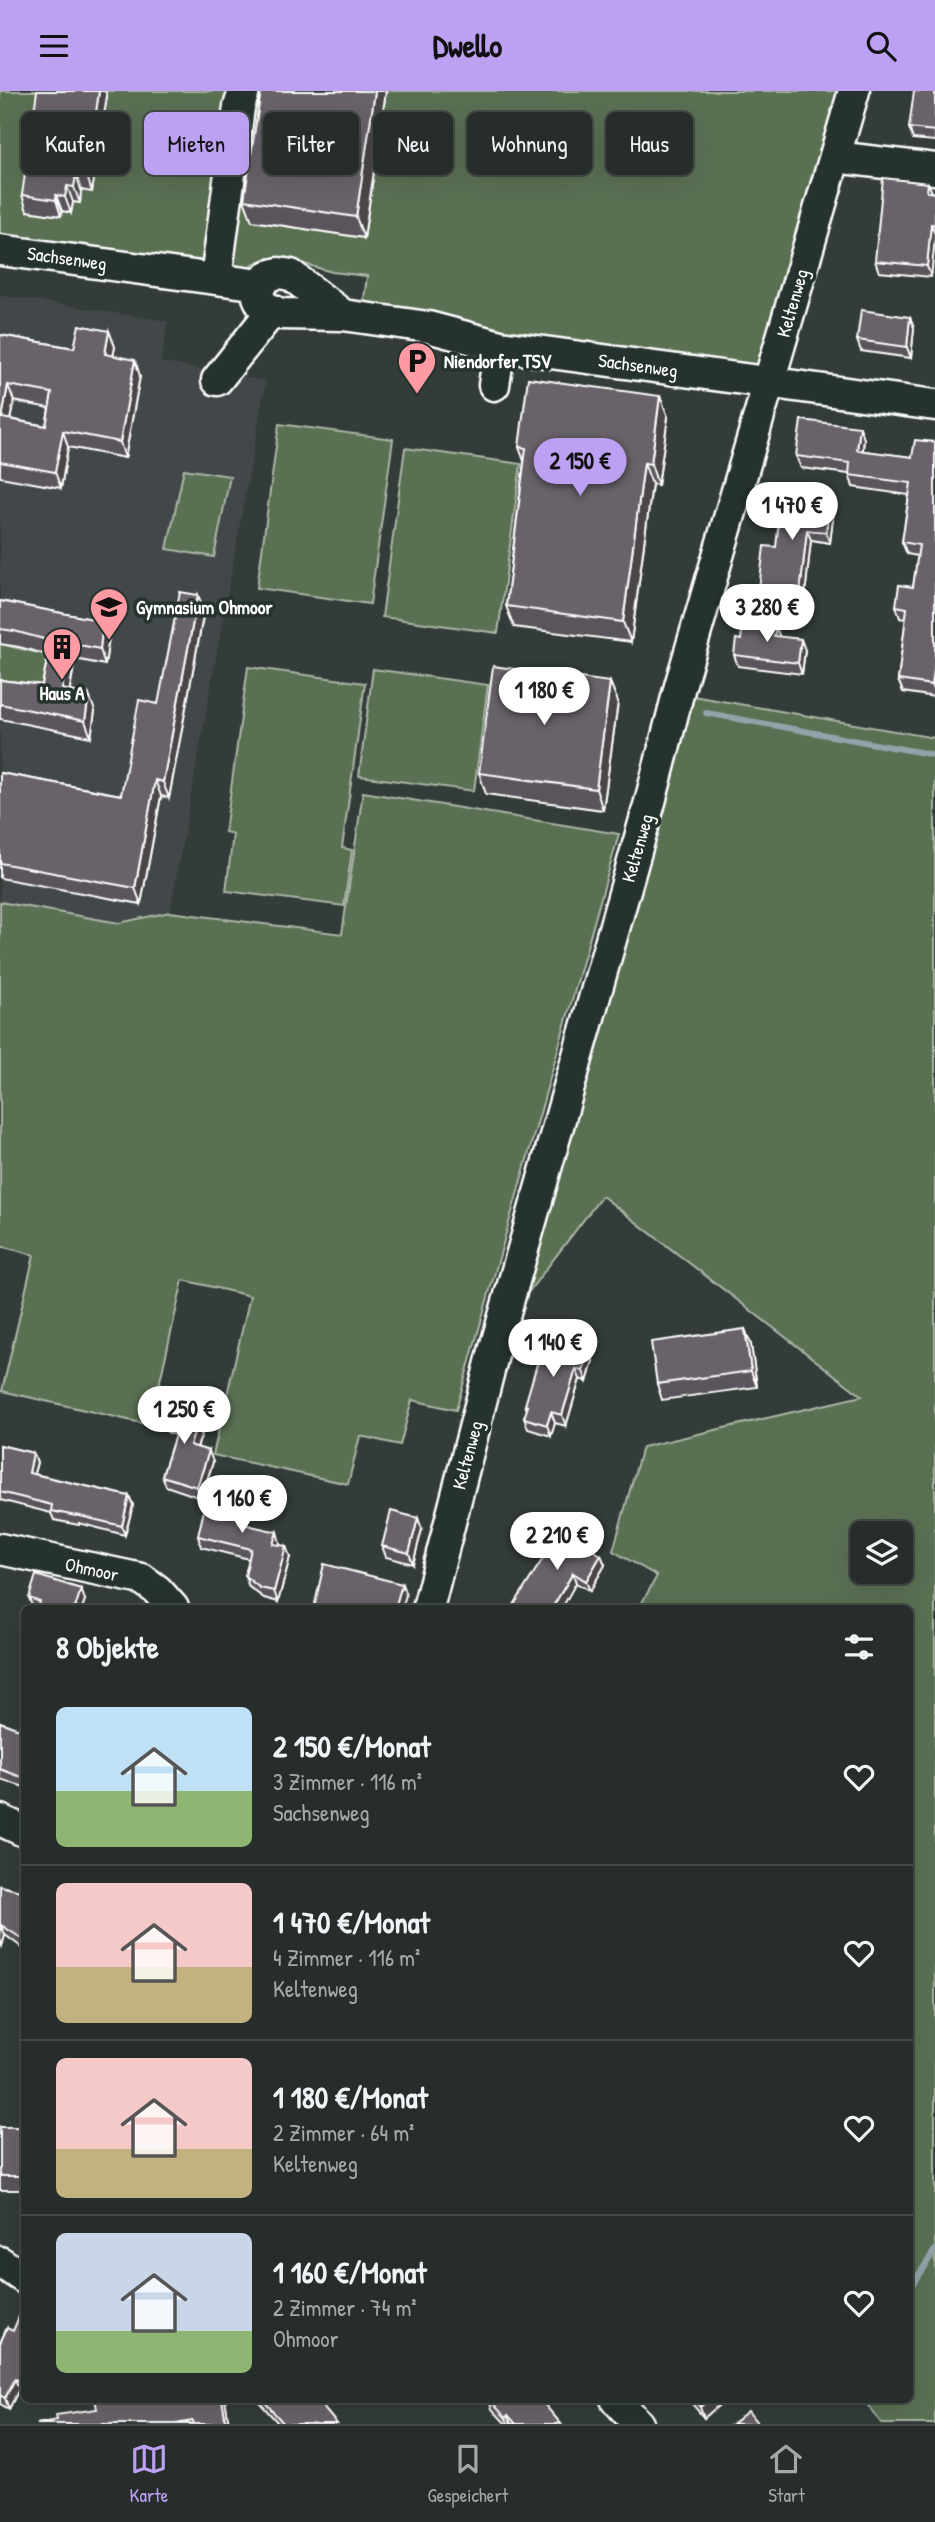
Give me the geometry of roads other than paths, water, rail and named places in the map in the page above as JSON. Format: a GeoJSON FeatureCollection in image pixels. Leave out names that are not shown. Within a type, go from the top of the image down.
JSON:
{"type":"FeatureCollection","features":[{"type":"Feature","properties":{"kind":"street"},"geometry":{"type":"LineString","coordinates":[[216,278],[244,91]]}},
{"type":"Feature","properties":{"kind":"street","name":"Keltenweg"},"geometry":{"type":"LineString","coordinates":[[429,1605],[493,1355],[650,802],[680,686],[854,91]]}},
{"type":"Feature","properties":{"kind":"street"},"geometry":{"type":"LineString","coordinates":[[835,157],[935,169]]}},
{"type":"Feature","properties":{"kind":"street","name":"Sachsenweg"},"geometry":{"type":"LineString","coordinates":[[0,250],[216,278],[266,298],[289,315],[343,315],[428,327],[500,346],[935,405]]}},
{"type":"Feature","properties":{"kind":"street","name":"Sachsenweg"},"geometry":{"type":"LineString","coordinates":[[266,298],[268,276],[279,272],[291,275],[343,315]]}},
{"type":"Feature","properties":{"kind":"street"},"geometry":{"type":"LineString","coordinates":[[217,380],[266,298]]}},
{"type":"Feature","properties":{"kind":"street"},"geometry":{"type":"LineString","coordinates":[[494,385],[500,346]]}},
{"type":"Feature","properties":{"kind":"street","name":"Ohmoor"},"geometry":{"type":"LineString","coordinates":[[0,1549],[142,1579],[170,1605]]}},
{"type":"Feature","properties":{"kind":"street"},"geometry":{"type":"LineString","coordinates":[[0,1820],[21,1830]]}},
{"type":"Feature","properties":{"kind":"street"},"geometry":{"type":"LineString","coordinates":[[0,2262],[21,2275]]}},
{"type":"Feature","properties":{"kind":"street"},"geometry":{"type":"LineString","coordinates":[[620,2403],[638,2424]]}},
{"type":"Feature","properties":{"kind":"waterway"},"geometry":{"type":"LineString","coordinates":[[706,713],[935,755]]}},
{"type":"Feature","properties":{"kind":"waterway"},"geometry":{"type":"LineString","coordinates":[[913,2283],[935,2250]]}},
{"type":"Feature","properties":{"kind":"place","name":"Niendorfer TSV"},"geometry":{"type":"Point","coordinates":[417,395]}},
{"type":"Feature","properties":{"kind":"place","name":"Gymnasium Ohmoor"},"geometry":{"type":"Point","coordinates":[109,641]}},
{"type":"Feature","properties":{"kind":"place","name":"Haus A"},"geometry":{"type":"Point","coordinates":[62,681]}}]}
